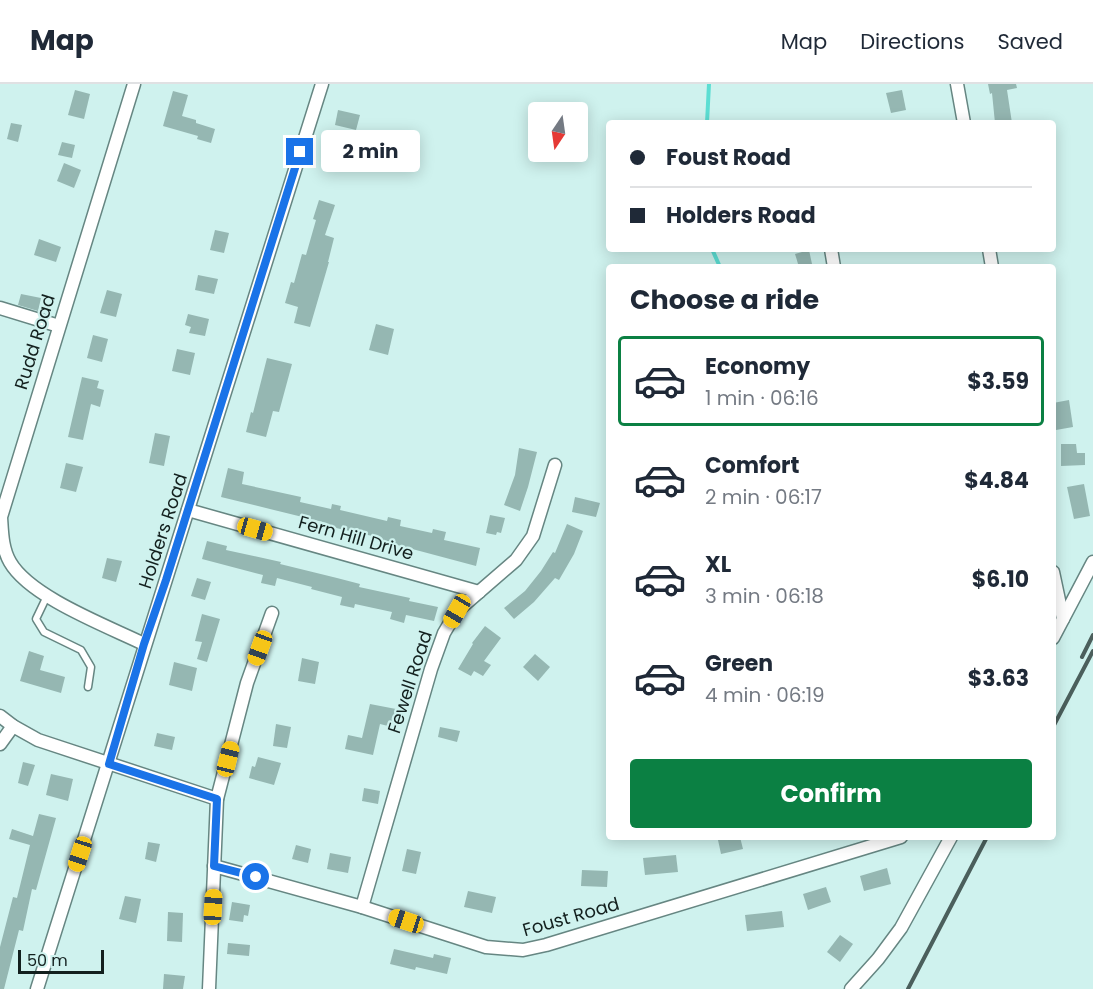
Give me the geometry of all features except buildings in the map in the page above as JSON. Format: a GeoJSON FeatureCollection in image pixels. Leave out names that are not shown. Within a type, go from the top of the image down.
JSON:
{"type":"FeatureCollection","features":[{"type":"Feature","properties":{"kind":"street","name":"Rudd Road"},"geometry":{"type":"LineString","coordinates":[[134,84],[1,517],[2,541],[9,562],[26,582],[69,608],[144,644]]}},
{"type":"Feature","properties":{"kind":"street","name":"Holders Road"},"geometry":{"type":"LineString","coordinates":[[37,989],[322,84]]}},
{"type":"Feature","properties":{"kind":"street"},"geometry":{"type":"LineString","coordinates":[[957,84],[963,120]]}},
{"type":"Feature","properties":{"kind":"street"},"geometry":{"type":"LineString","coordinates":[[0,308],[59,326]]}},
{"type":"Feature","properties":{"kind":"street","name":"Fewell Road"},"geometry":{"type":"LineString","coordinates":[[362,907],[444,633],[457,611],[516,560],[533,536],[555,465]]}},
{"type":"Feature","properties":{"kind":"street","name":"Fern Hill Drive"},"geometry":{"type":"LineString","coordinates":[[188,510],[479,592]]}},
{"type":"Feature","properties":{"kind":"street"},"geometry":{"type":"LineString","coordinates":[[1056,632],[1093,562]]}},
{"type":"Feature","properties":{"kind":"street"},"geometry":{"type":"LineString","coordinates":[[1056,586],[1063,619]]}},
{"type":"Feature","properties":{"kind":"street"},"geometry":{"type":"LineString","coordinates":[[209,989],[217,799],[247,683],[272,613]]}},
{"type":"Feature","properties":{"kind":"street"},"geometry":{"type":"LineString","coordinates":[[0,716],[38,740],[217,799]]}},
{"type":"Feature","properties":{"kind":"street"},"geometry":{"type":"LineString","coordinates":[[0,744],[13,726]]}},
{"type":"Feature","properties":{"kind":"street","name":"Foust Road"},"geometry":{"type":"LineString","coordinates":[[214,866],[362,907],[486,946],[523,950],[891,840]]}},
{"type":"Feature","properties":{"kind":"street"},"geometry":{"type":"LineString","coordinates":[[851,989],[878,959],[901,928],[949,840]]}},
{"type":"Feature","properties":{"kind":"lane"},"geometry":{"type":"LineString","coordinates":[[47,595],[36,619],[44,632],[81,650],[91,667],[88,687]]}},
{"type":"Feature","properties":{"kind":"waterway"},"geometry":{"type":"LineString","coordinates":[[707,120],[709,84]]}},
{"type":"Feature","properties":{"kind":"waterway"},"geometry":{"type":"LineString","coordinates":[[713,252],[719,264]]}},
{"type":"Feature","properties":{"kind":"railway"},"geometry":{"type":"LineString","coordinates":[[1082,657],[1093,635]]}},
{"type":"Feature","properties":{"kind":"railway"},"geometry":{"type":"LineString","coordinates":[[1056,721],[1093,651]]}},
{"type":"Feature","properties":{"kind":"railway"},"geometry":{"type":"LineString","coordinates":[[908,989],[985,840]]}},
{"type":"Feature","properties":{"kind":"route"},"geometry":{"type":"LineString","coordinates":[[256,877],[214,866],[217,799],[109,764],[144,644],[300,152]]}}]}
